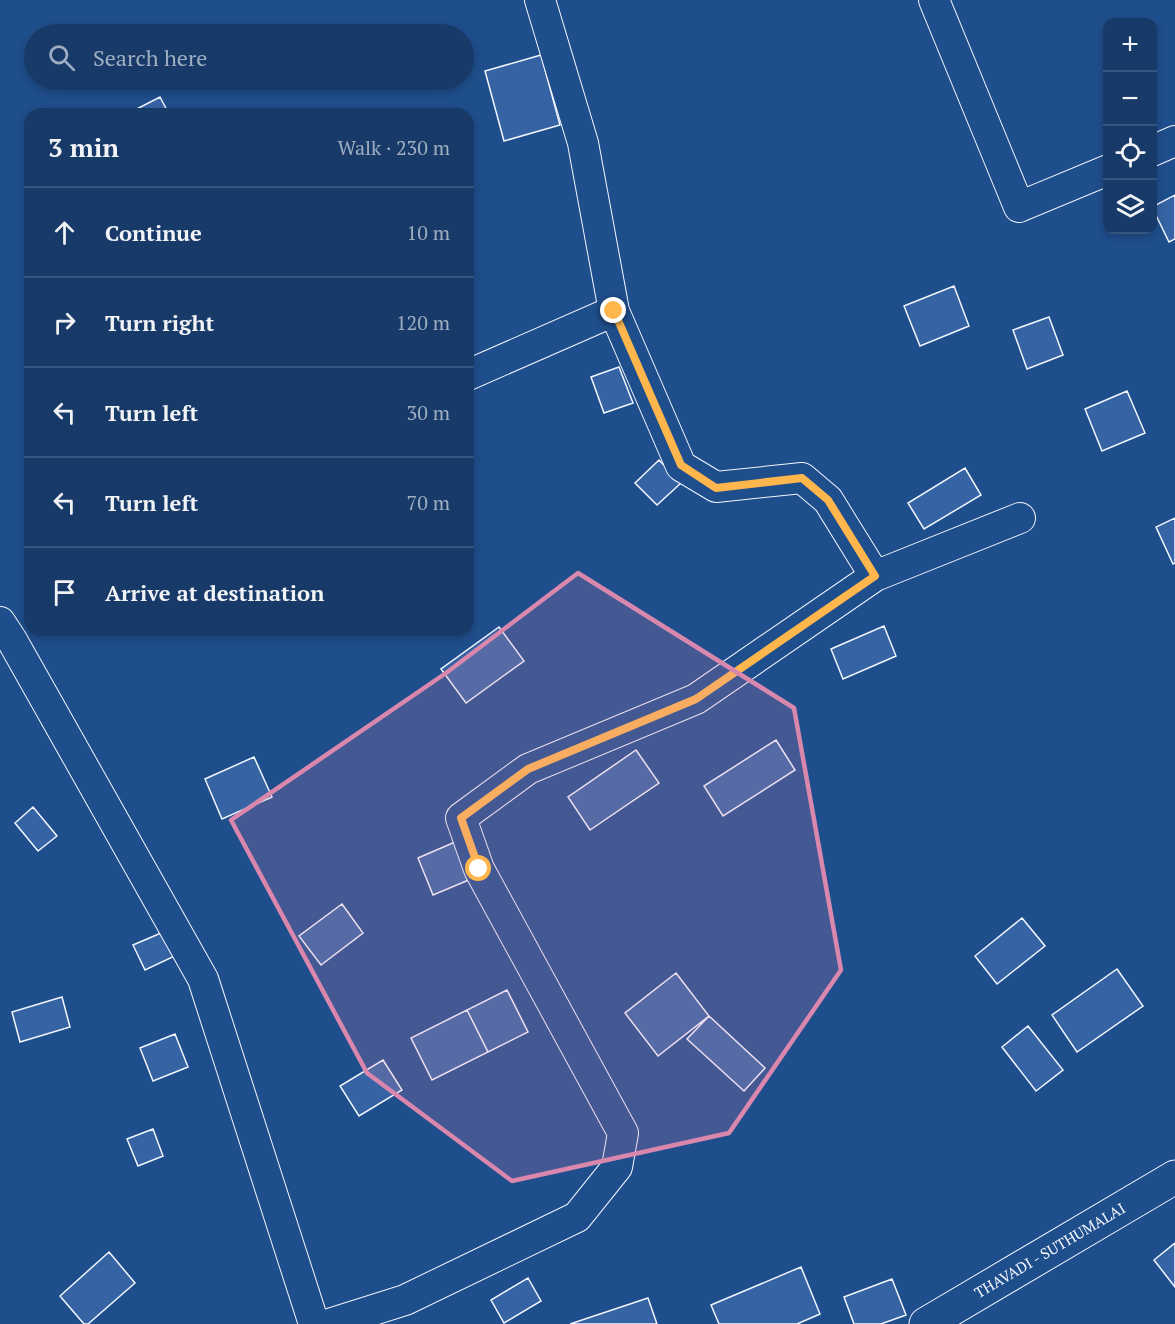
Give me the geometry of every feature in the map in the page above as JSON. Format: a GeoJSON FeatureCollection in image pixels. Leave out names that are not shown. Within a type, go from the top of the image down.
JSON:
{"type":"FeatureCollection","features":[{"type":"Feature","properties":{"kind":"main road","name":"THAVADI - SUTHUMALAI"},"geometry":{"type":"LineString","coordinates":[[926,1324],[1175,1177]]}},
{"type":"Feature","properties":{"kind":"street"},"geometry":{"type":"LineString","coordinates":[[540,0],[583,143],[614,311],[681,465],[716,488],[802,478],[828,500],[875,576]]}},
{"type":"Feature","properties":{"kind":"street"},"geometry":{"type":"LineString","coordinates":[[934,0],[1019,207],[1103,172]]}},
{"type":"Feature","properties":{"kind":"street"},"geometry":{"type":"LineString","coordinates":[[1157,149],[1175,141]]}},
{"type":"Feature","properties":{"kind":"street"},"geometry":{"type":"LineString","coordinates":[[474,372],[614,311]]}},
{"type":"Feature","properties":{"kind":"street"},"geometry":{"type":"LineString","coordinates":[[329,1324],[405,1300],[578,1217],[617,1167],[623,1133],[479,869],[461,818],[528,769],[696,699],[875,576],[1020,518]]}},
{"type":"Feature","properties":{"kind":"street"},"geometry":{"type":"LineString","coordinates":[[15,631],[203,979],[314,1324]]}},
{"type":"Feature","properties":{"kind":"highlighted area"},"geometry":{"type":"Polygon","coordinates":[[[578,573],[794,708],[841,970],[729,1133],[512,1181],[367,1073],[231,820],[446,673],[578,573]]]}},
{"type":"Feature","properties":{"kind":"building"},"geometry":{"type":"Polygon","coordinates":[[[541,55],[560,125],[504,141],[485,71],[541,55]]]}},
{"type":"Feature","properties":{"kind":"building"},"geometry":{"type":"Polygon","coordinates":[[[160,97],[166,108],[139,108],[160,97]]]}},
{"type":"Feature","properties":{"kind":"building"},"geometry":{"type":"Polygon","coordinates":[[[1175,195],[1175,239],[1169,242],[1157,217],[1157,204],[1175,195]]]}},
{"type":"Feature","properties":{"kind":"building"},"geometry":{"type":"Polygon","coordinates":[[[954,286],[969,326],[920,346],[904,306],[954,286]]]}},
{"type":"Feature","properties":{"kind":"building"},"geometry":{"type":"Polygon","coordinates":[[[1049,317],[1063,355],[1027,369],[1013,330],[1049,317]]]}},
{"type":"Feature","properties":{"kind":"building"},"geometry":{"type":"Polygon","coordinates":[[[619,367],[633,403],[604,413],[591,377],[619,367]]]}},
{"type":"Feature","properties":{"kind":"building"},"geometry":{"type":"Polygon","coordinates":[[[1127,391],[1145,433],[1102,451],[1085,409],[1127,391]]]}},
{"type":"Feature","properties":{"kind":"building"},"geometry":{"type":"Polygon","coordinates":[[[659,460],[681,483],[657,505],[635,483],[659,460]]]}},
{"type":"Feature","properties":{"kind":"building"},"geometry":{"type":"Polygon","coordinates":[[[965,468],[981,495],[924,529],[908,503],[965,468]]]}},
{"type":"Feature","properties":{"kind":"building"},"geometry":{"type":"Polygon","coordinates":[[[1175,518],[1175,563],[1173,564],[1156,527],[1175,518]]]}},
{"type":"Feature","properties":{"kind":"building"},"geometry":{"type":"Polygon","coordinates":[[[884,626],[896,656],[843,679],[831,649],[884,626]]]}},
{"type":"Feature","properties":{"kind":"building"},"geometry":{"type":"Polygon","coordinates":[[[499,627],[524,661],[466,703],[441,669],[499,627]]]}},
{"type":"Feature","properties":{"kind":"building"},"geometry":{"type":"Polygon","coordinates":[[[776,740],[795,770],[723,816],[704,786],[776,740]]]}},
{"type":"Feature","properties":{"kind":"building"},"geometry":{"type":"Polygon","coordinates":[[[636,750],[659,783],[590,830],[568,797],[636,750]]]}},
{"type":"Feature","properties":{"kind":"building"},"geometry":{"type":"Polygon","coordinates":[[[254,757],[272,797],[222,819],[205,779],[254,757]]]}},
{"type":"Feature","properties":{"kind":"building"},"geometry":{"type":"Polygon","coordinates":[[[33,807],[57,836],[38,851],[15,823],[33,807]]]}},
{"type":"Feature","properties":{"kind":"building"},"geometry":{"type":"Polygon","coordinates":[[[455,842],[471,879],[433,895],[418,858],[455,842]]]}},
{"type":"Feature","properties":{"kind":"building"},"geometry":{"type":"Polygon","coordinates":[[[342,904],[363,933],[321,965],[299,936],[342,904]]]}},
{"type":"Feature","properties":{"kind":"building"},"geometry":{"type":"Polygon","coordinates":[[[1022,918],[1045,946],[997,984],[975,956],[1022,918]]]}},
{"type":"Feature","properties":{"kind":"building"},"geometry":{"type":"Polygon","coordinates":[[[168,930],[179,954],[145,970],[133,945],[168,930]]]}},
{"type":"Feature","properties":{"kind":"building"},"geometry":{"type":"Polygon","coordinates":[[[1117,969],[1143,1006],[1077,1052],[1052,1015],[1117,969]]]}},
{"type":"Feature","properties":{"kind":"building"},"geometry":{"type":"Polygon","coordinates":[[[676,973],[709,1016],[658,1056],[625,1013],[676,973]]]}},
{"type":"Feature","properties":{"kind":"building"},"geometry":{"type":"Polygon","coordinates":[[[507,990],[528,1032],[488,1052],[467,1010],[507,990]]]}},
{"type":"Feature","properties":{"kind":"building"},"geometry":{"type":"Polygon","coordinates":[[[62,997],[70,1027],[20,1042],[12,1012],[62,997]]]}},
{"type":"Feature","properties":{"kind":"building"},"geometry":{"type":"Polygon","coordinates":[[[467,1010],[488,1052],[432,1080],[411,1038],[467,1010]]]}},
{"type":"Feature","properties":{"kind":"building"},"geometry":{"type":"Polygon","coordinates":[[[709,1016],[765,1068],[744,1091],[687,1039],[709,1016]]]}},
{"type":"Feature","properties":{"kind":"building"},"geometry":{"type":"Polygon","coordinates":[[[1028,1026],[1063,1070],[1036,1091],[1002,1047],[1028,1026]]]}},
{"type":"Feature","properties":{"kind":"building"},"geometry":{"type":"Polygon","coordinates":[[[175,1034],[188,1067],[153,1081],[140,1048],[175,1034]]]}},
{"type":"Feature","properties":{"kind":"building"},"geometry":{"type":"Polygon","coordinates":[[[383,1060],[402,1090],[359,1116],[340,1086],[383,1060]]]}},
{"type":"Feature","properties":{"kind":"building"},"geometry":{"type":"Polygon","coordinates":[[[153,1129],[163,1156],[138,1166],[127,1139],[153,1129]]]}},
{"type":"Feature","properties":{"kind":"building"},"geometry":{"type":"Polygon","coordinates":[[[1175,1243],[1175,1287],[1154,1260],[1175,1243]]]}},
{"type":"Feature","properties":{"kind":"building"},"geometry":{"type":"Polygon","coordinates":[[[109,1252],[135,1283],[88,1324],[84,1324],[60,1296],[109,1252]]]}},
{"type":"Feature","properties":{"kind":"building"},"geometry":{"type":"Polygon","coordinates":[[[801,1267],[820,1314],[797,1324],[719,1324],[711,1305],[801,1267]]]}},
{"type":"Feature","properties":{"kind":"building"},"geometry":{"type":"Polygon","coordinates":[[[528,1278],[541,1301],[504,1323],[491,1300],[528,1278]]]}},
{"type":"Feature","properties":{"kind":"building"},"geometry":{"type":"Polygon","coordinates":[[[892,1279],[906,1315],[881,1324],[854,1324],[844,1297],[892,1279]]]}},
{"type":"Feature","properties":{"kind":"building"},"geometry":{"type":"Polygon","coordinates":[[[648,1298],[657,1324],[570,1324],[648,1298]]]}},
{"type":"Feature","properties":{"kind":"route"},"geometry":{"type":"LineString","coordinates":[[479,869],[461,818],[528,769],[696,699],[875,576],[828,500],[802,478],[716,488],[681,465],[614,311]]}}]}
